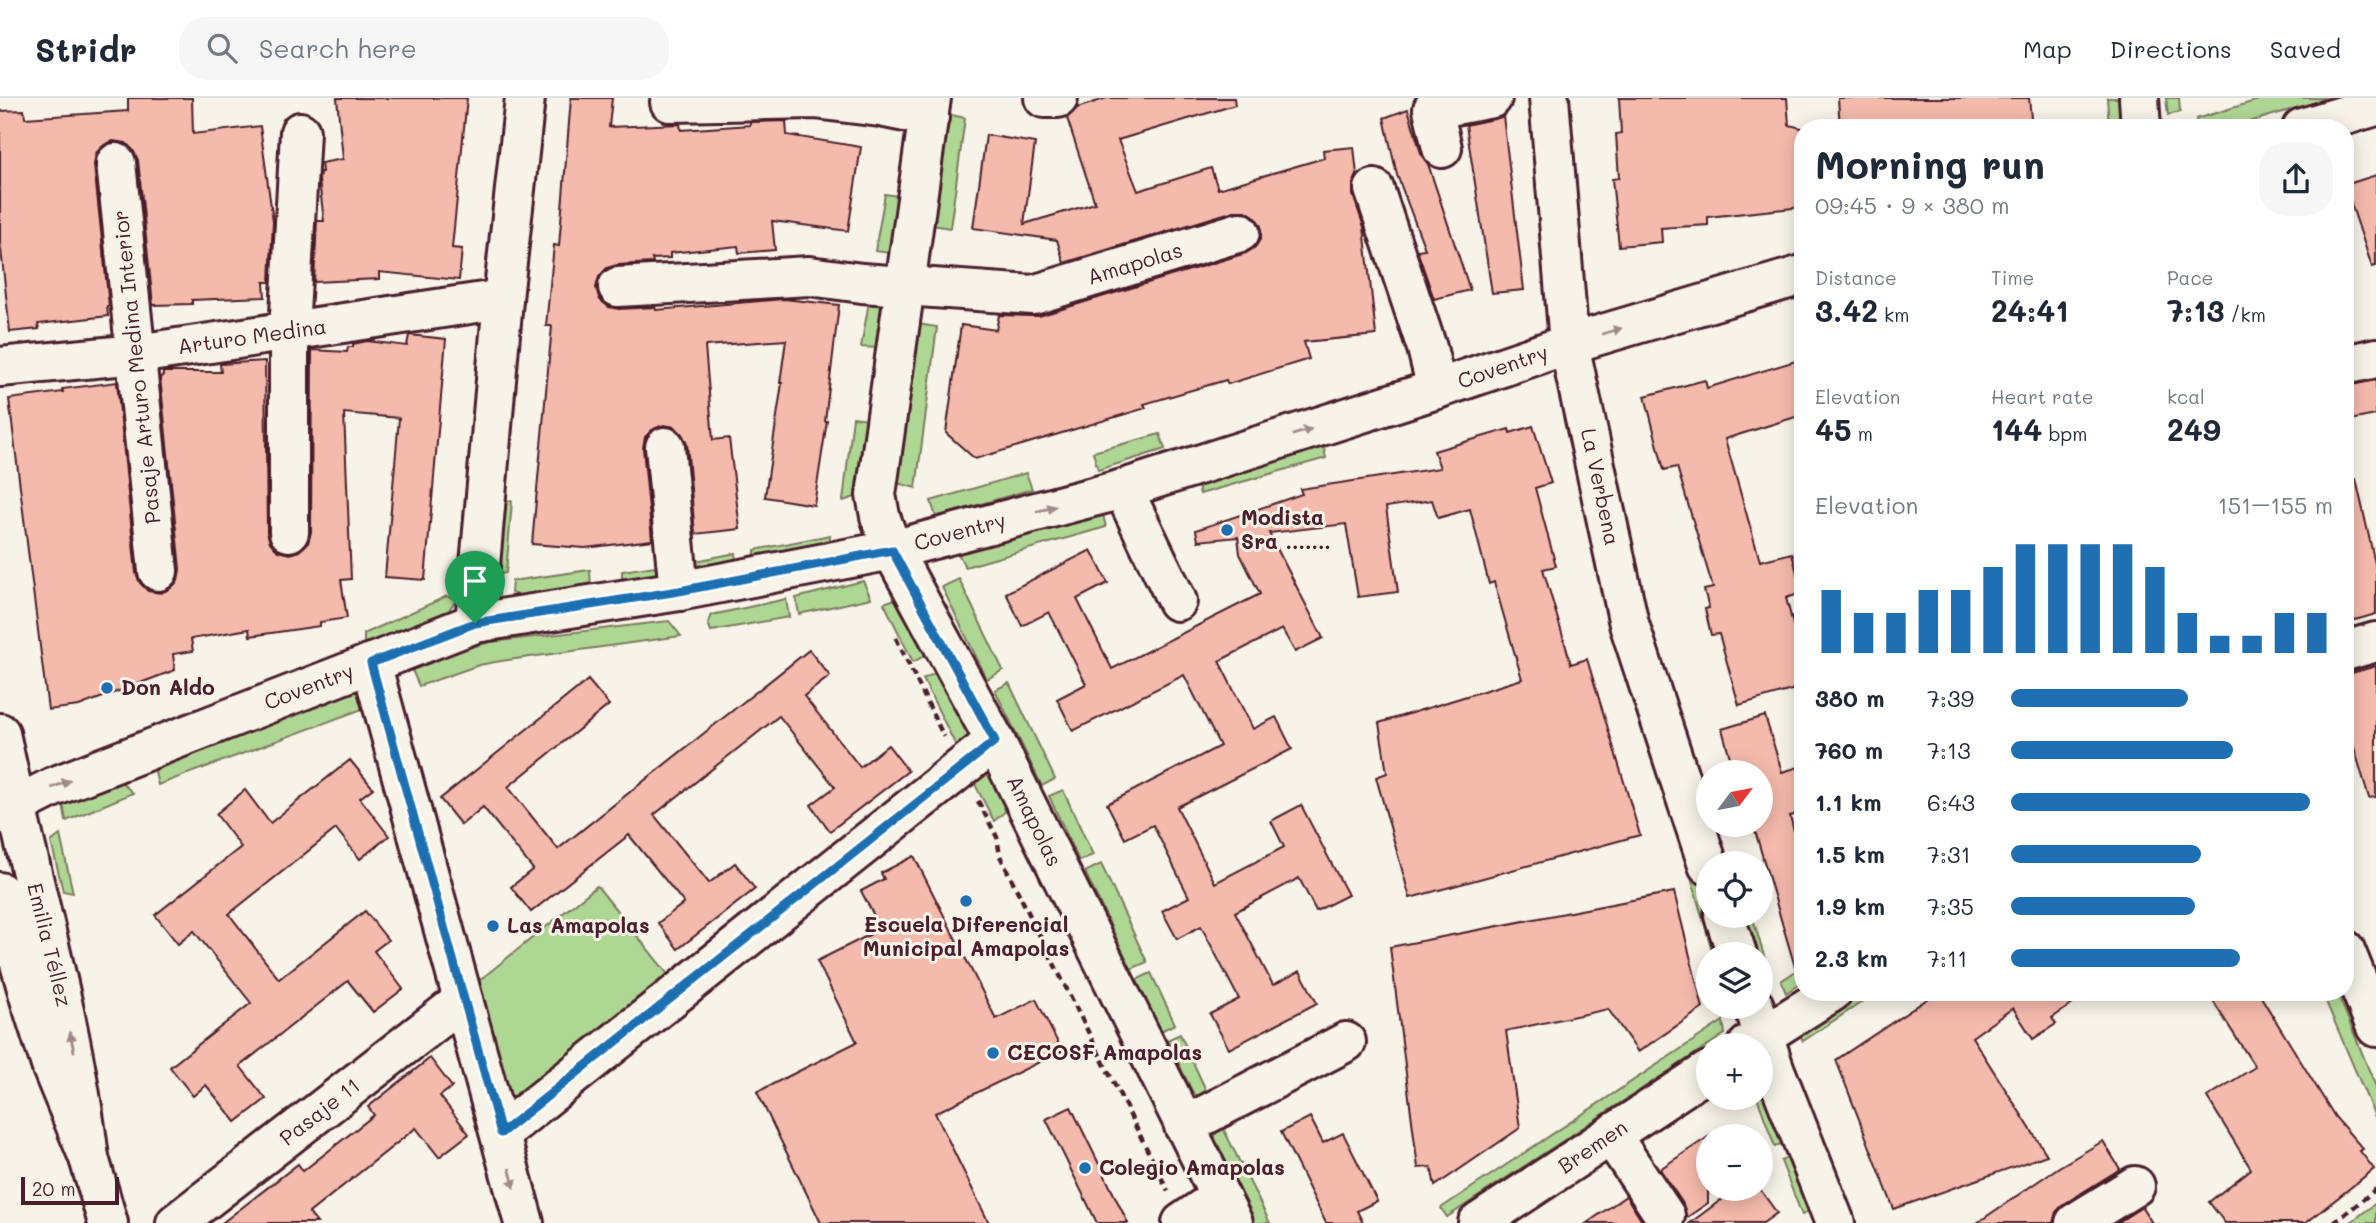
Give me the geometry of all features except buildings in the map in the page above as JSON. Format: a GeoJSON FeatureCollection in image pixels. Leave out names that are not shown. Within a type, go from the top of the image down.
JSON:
{"type":"FeatureCollection","features":[{"type":"Feature","properties":{"kind":"street"},"geometry":{"type":"LineString","coordinates":[[475,623],[503,299],[525,98]]}},
{"type":"Feature","properties":{"kind":"street"},"geometry":{"type":"LineString","coordinates":[[1044,98],[1058,98]]}},
{"type":"Feature","properties":{"kind":"street"},"geometry":{"type":"LineString","coordinates":[[1442,148],[1433,109],[1492,98]]}},
{"type":"Feature","properties":{"kind":"street","name":"La Verbena"},"geometry":{"type":"LineString","coordinates":[[1549,98],[1569,344],[1629,624],[1703,851]]}},
{"type":"Feature","properties":{"kind":"street"},"geometry":{"type":"LineString","coordinates":[[2139,98],[2140,119]]}},
{"type":"Feature","properties":{"kind":"street","name":"Amapolas"},"geometry":{"type":"LineString","coordinates":[[670,102],[815,99],[880,107],[930,108],[876,495],[880,516],[892,550],[995,741],[1227,1210]]}},
{"type":"Feature","properties":{"kind":"street"},"geometry":{"type":"LineString","coordinates":[[2332,119],[2376,106]]}},
{"type":"Feature","properties":{"kind":"street"},"geometry":{"type":"LineString","coordinates":[[289,532],[289,332],[300,132]]}},
{"type":"Feature","properties":{"kind":"street","name":"Pasaje Arturo Medina Interior"},"geometry":{"type":"LineString","coordinates":[[116,163],[158,571]]}},
{"type":"Feature","properties":{"kind":"street"},"geometry":{"type":"LineString","coordinates":[[1374,189],[1427,348],[1437,389]]}},
{"type":"Feature","properties":{"kind":"street","name":"Amapolas"},"geometry":{"type":"LineString","coordinates":[[904,286],[1033,295],[1240,232]]}},
{"type":"Feature","properties":{"kind":"street"},"geometry":{"type":"LineString","coordinates":[[618,286],[809,276],[904,286]]}},
{"type":"Feature","properties":{"kind":"street","name":"Coventry"},"geometry":{"type":"LineString","coordinates":[[7,810],[53,787],[475,623],[679,591],[892,550],[1123,489],[1569,344],[1794,277]]}},
{"type":"Feature","properties":{"kind":"street","name":"Arturo Medina"},"geometry":{"type":"LineString","coordinates":[[0,367],[137,354],[503,299]]}},
{"type":"Feature","properties":{"kind":"street"},"geometry":{"type":"LineString","coordinates":[[2354,363],[2376,358]]}},
{"type":"Feature","properties":{"kind":"street"},"geometry":{"type":"LineString","coordinates":[[665,447],[679,591]]}},
{"type":"Feature","properties":{"kind":"street"},"geometry":{"type":"LineString","coordinates":[[1123,489],[1177,601]]}},
{"type":"Feature","properties":{"kind":"street"},"geometry":{"type":"LineString","coordinates":[[2354,648],[2376,642]]}},
{"type":"Feature","properties":{"kind":"street"},"geometry":{"type":"LineString","coordinates":[[371,663],[524,1223]]}},
{"type":"Feature","properties":{"kind":"street","name":"Emilia Téllez"},"geometry":{"type":"LineString","coordinates":[[0,733],[7,810],[64,1003],[76,1063],[89,1158]]}},
{"type":"Feature","properties":{"kind":"street"},"geometry":{"type":"LineString","coordinates":[[501,1133],[995,741]]}},
{"type":"Feature","properties":{"kind":"street","name":"Emilia Téllez"},"geometry":{"type":"LineString","coordinates":[[0,892],[52,1068],[89,1158],[108,1223]]}},
{"type":"Feature","properties":{"kind":"street"},"geometry":{"type":"LineString","coordinates":[[2354,972],[2376,1027]]}},
{"type":"Feature","properties":{"kind":"street","name":"Pasaje 11"},"geometry":{"type":"LineString","coordinates":[[176,1223],[463,1000]]}},
{"type":"Feature","properties":{"kind":"street"},"geometry":{"type":"LineString","coordinates":[[1813,1001],[1755,1029],[1835,1223]]}},
{"type":"Feature","properties":{"kind":"street"},"geometry":{"type":"LineString","coordinates":[[1184,1126],[1346,1042]]}},
{"type":"Feature","properties":{"kind":"street","name":"Bremen"},"geometry":{"type":"LineString","coordinates":[[1486,1221],[1696,1079]]}},
{"type":"Feature","properties":{"kind":"street"},"geometry":{"type":"LineString","coordinates":[[1611,1135],[1665,1216]]}},
{"type":"Feature","properties":{"kind":"street"},"geometry":{"type":"LineString","coordinates":[[2075,1223],[2135,1186]]}},
{"type":"Feature","properties":{"kind":"street"},"geometry":{"type":"LineString","coordinates":[[1183,1222],[1227,1210]]}},
{"type":"Feature","properties":{"kind":"path"},"geometry":{"type":"LineString","coordinates":[[895,637],[997,836],[1000,856],[1183,1222]]}},
{"type":"Feature","properties":{"kind":"path"},"geometry":{"type":"LineString","coordinates":[[2334,1223],[2376,1189]]}},
{"type":"Feature","properties":{"kind":"green space"},"geometry":{"type":"Polygon","coordinates":[[[2107,98],[2121,98],[2122,119],[2108,119],[2107,98]]]}},
{"type":"Feature","properties":{"kind":"green space"},"geometry":{"type":"Polygon","coordinates":[[[2166,98],[2179,98],[2180,112],[2168,115],[2166,98]]]}},
{"type":"Feature","properties":{"kind":"green space"},"geometry":{"type":"Polygon","coordinates":[[[2265,98],[2330,98],[2259,119],[2196,119],[2265,98]]]}},
{"type":"Feature","properties":{"kind":"green space"},"geometry":{"type":"Polygon","coordinates":[[[947,114],[965,118],[950,228],[932,225],[947,114]]]}},
{"type":"Feature","properties":{"kind":"green space"},"geometry":{"type":"Polygon","coordinates":[[[885,194],[899,196],[890,253],[875,251],[885,194]]]}},
{"type":"Feature","properties":{"kind":"green space"},"geometry":{"type":"Polygon","coordinates":[[[870,296],[886,298],[877,348],[861,347],[870,296]]]}},
{"type":"Feature","properties":{"kind":"green space"},"geometry":{"type":"Polygon","coordinates":[[[917,324],[937,327],[916,488],[897,483],[917,324]]]}},
{"type":"Feature","properties":{"kind":"green space"},"geometry":{"type":"Polygon","coordinates":[[[853,417],[869,419],[858,496],[843,501],[853,417]]]}},
{"type":"Feature","properties":{"kind":"green space"},"geometry":{"type":"Polygon","coordinates":[[[1160,434],[1165,449],[1098,470],[1093,452],[1160,434]]]}},
{"type":"Feature","properties":{"kind":"green space"},"geometry":{"type":"Polygon","coordinates":[[[1323,443],[1326,458],[1200,494],[1196,479],[1323,443]]]}},
{"type":"Feature","properties":{"kind":"green space"},"geometry":{"type":"Polygon","coordinates":[[[1026,473],[1032,489],[936,517],[931,501],[1026,473]]]}},
{"type":"Feature","properties":{"kind":"green space"},"geometry":{"type":"Polygon","coordinates":[[[505,501],[512,501],[506,573],[500,574],[505,501]]]}},
{"type":"Feature","properties":{"kind":"green space"},"geometry":{"type":"Polygon","coordinates":[[[1101,507],[1106,527],[965,567],[957,551],[1101,507]]]}},
{"type":"Feature","properties":{"kind":"green space"},"geometry":{"type":"Polygon","coordinates":[[[830,535],[830,548],[755,565],[755,550],[830,535]]]}},
{"type":"Feature","properties":{"kind":"green space"},"geometry":{"type":"Polygon","coordinates":[[[736,553],[735,570],[692,578],[690,562],[736,553]]]}},
{"type":"Feature","properties":{"kind":"green space"},"geometry":{"type":"Polygon","coordinates":[[[669,564],[671,579],[622,587],[622,571],[669,564]]]}},
{"type":"Feature","properties":{"kind":"green space"},"geometry":{"type":"Polygon","coordinates":[[[590,570],[591,591],[525,597],[511,593],[512,581],[590,570]]]}},
{"type":"Feature","properties":{"kind":"green space"},"geometry":{"type":"Polygon","coordinates":[[[959,579],[1003,670],[987,679],[942,587],[959,579]]]}},
{"type":"Feature","properties":{"kind":"green space"},"geometry":{"type":"Polygon","coordinates":[[[863,581],[871,598],[799,614],[796,598],[863,581]]]}},
{"type":"Feature","properties":{"kind":"green space"},"geometry":{"type":"Polygon","coordinates":[[[447,596],[456,600],[448,611],[364,646],[364,634],[447,596]]]}},
{"type":"Feature","properties":{"kind":"green space"},"geometry":{"type":"Polygon","coordinates":[[[903,596],[930,653],[913,662],[884,603],[903,596]]]}},
{"type":"Feature","properties":{"kind":"green space"},"geometry":{"type":"Polygon","coordinates":[[[786,599],[789,617],[711,631],[708,623],[712,615],[786,599]]]}},
{"type":"Feature","properties":{"kind":"green space"},"geometry":{"type":"Polygon","coordinates":[[[669,621],[681,636],[479,665],[419,686],[412,670],[464,649],[491,642],[669,621]]]}},
{"type":"Feature","properties":{"kind":"green space"},"geometry":{"type":"Polygon","coordinates":[[[941,670],[976,745],[961,756],[923,679],[941,670]]]}},
{"type":"Feature","properties":{"kind":"green space"},"geometry":{"type":"Polygon","coordinates":[[[1009,683],[1055,779],[1042,786],[995,690],[1009,683]]]}},
{"type":"Feature","properties":{"kind":"green space"},"geometry":{"type":"Polygon","coordinates":[[[363,687],[373,705],[158,785],[155,772],[159,763],[363,687]]]}},
{"type":"Feature","properties":{"kind":"green space"},"geometry":{"type":"Polygon","coordinates":[[[989,768],[1008,809],[994,821],[969,773],[989,768]]]}},
{"type":"Feature","properties":{"kind":"green space"},"geometry":{"type":"Polygon","coordinates":[[[119,780],[133,793],[66,821],[63,803],[119,780]]]}},
{"type":"Feature","properties":{"kind":"green space"},"geometry":{"type":"Polygon","coordinates":[[[1063,790],[1093,855],[1079,861],[1049,796],[1063,790]]]}},
{"type":"Feature","properties":{"kind":"green space"},"geometry":{"type":"Polygon","coordinates":[[[60,835],[73,893],[63,891],[51,842],[60,835]]]}},
{"type":"Feature","properties":{"kind":"green space"},"geometry":{"type":"Polygon","coordinates":[[[1694,863],[1696,870],[1696,895],[1687,864],[1694,863]]]}},
{"type":"Feature","properties":{"kind":"green space"},"geometry":{"type":"Polygon","coordinates":[[[1101,864],[1147,962],[1131,969],[1085,872],[1101,864]]]}},
{"type":"Feature","properties":{"kind":"green space"},"geometry":{"type":"Polygon","coordinates":[[[597,886],[671,978],[505,1111],[471,987],[597,886]]]}},
{"type":"Feature","properties":{"kind":"green space"},"geometry":{"type":"Polygon","coordinates":[[[1705,928],[1714,928],[1718,942],[1710,942],[1705,928]]]}},
{"type":"Feature","properties":{"kind":"green space"},"geometry":{"type":"Polygon","coordinates":[[[1746,928],[1756,928],[1760,942],[1751,942],[1746,928]]]}},
{"type":"Feature","properties":{"kind":"green space"},"geometry":{"type":"Polygon","coordinates":[[[1794,972],[1794,988],[1786,993],[1781,981],[1794,972]]]}},
{"type":"Feature","properties":{"kind":"green space"},"geometry":{"type":"Polygon","coordinates":[[[1151,973],[1175,1024],[1161,1031],[1136,980],[1151,973]]]}},
{"type":"Feature","properties":{"kind":"green space"},"geometry":{"type":"Polygon","coordinates":[[[1843,1001],[1863,1001],[1803,1041],[1798,1031],[1843,1001]]]}},
{"type":"Feature","properties":{"kind":"green space"},"geometry":{"type":"Polygon","coordinates":[[[2326,1001],[2341,1001],[2376,1087],[2376,1119],[2326,1001]]]}},
{"type":"Feature","properties":{"kind":"green space"},"geometry":{"type":"Polygon","coordinates":[[[1723,1021],[1725,1033],[1705,1033],[1723,1021]]]}},
{"type":"Feature","properties":{"kind":"green space"},"geometry":{"type":"Polygon","coordinates":[[[1180,1034],[1210,1099],[1193,1093],[1167,1040],[1180,1034]]]}},
{"type":"Feature","properties":{"kind":"green space"},"geometry":{"type":"Polygon","coordinates":[[[1696,1039],[1696,1053],[1447,1217],[1441,1208],[1696,1039]]]}},
{"type":"Feature","properties":{"kind":"green space"},"geometry":{"type":"Polygon","coordinates":[[[1762,1110],[1772,1110],[1786,1141],[1775,1147],[1773,1124],[1767,1124],[1762,1110]]]}},
{"type":"Feature","properties":{"kind":"green space"},"geometry":{"type":"Polygon","coordinates":[[[1221,1124],[1270,1223],[1254,1223],[1214,1142],[1216,1130],[1221,1124]]]}},
{"type":"Feature","properties":{"kind":"green space"},"geometry":{"type":"Polygon","coordinates":[[[1792,1155],[1812,1209],[1802,1215],[1781,1161],[1792,1155]]]}},
{"type":"Feature","properties":{"kind":"green space"},"geometry":{"type":"Polygon","coordinates":[[[2376,1203],[2376,1223],[2350,1223],[2376,1203]]]}},
{"type":"Feature","properties":{"kind":"place","name":"Modista Sra ......."},"geometry":{"type":"Point","coordinates":[1227,530]}},
{"type":"Feature","properties":{"kind":"place","name":"Don Aldo"},"geometry":{"type":"Point","coordinates":[107,688]}},
{"type":"Feature","properties":{"kind":"place","name":"Escuela Diferencial Municipal Amapolas"},"geometry":{"type":"Point","coordinates":[966,901]}},
{"type":"Feature","properties":{"kind":"place","name":"Las Amapolas"},"geometry":{"type":"Point","coordinates":[493,926]}},
{"type":"Feature","properties":{"kind":"place","name":"CECOSF Amapolas"},"geometry":{"type":"Point","coordinates":[993,1053]}},
{"type":"Feature","properties":{"kind":"place","name":"Colegio Amapolas"},"geometry":{"type":"Point","coordinates":[1085,1168]}},
{"type":"Feature","properties":{"kind":"route"},"geometry":{"type":"LineString","coordinates":[[892,550],[995,741],[501,1133],[371,663],[475,623],[679,591],[892,550]]}}]}
